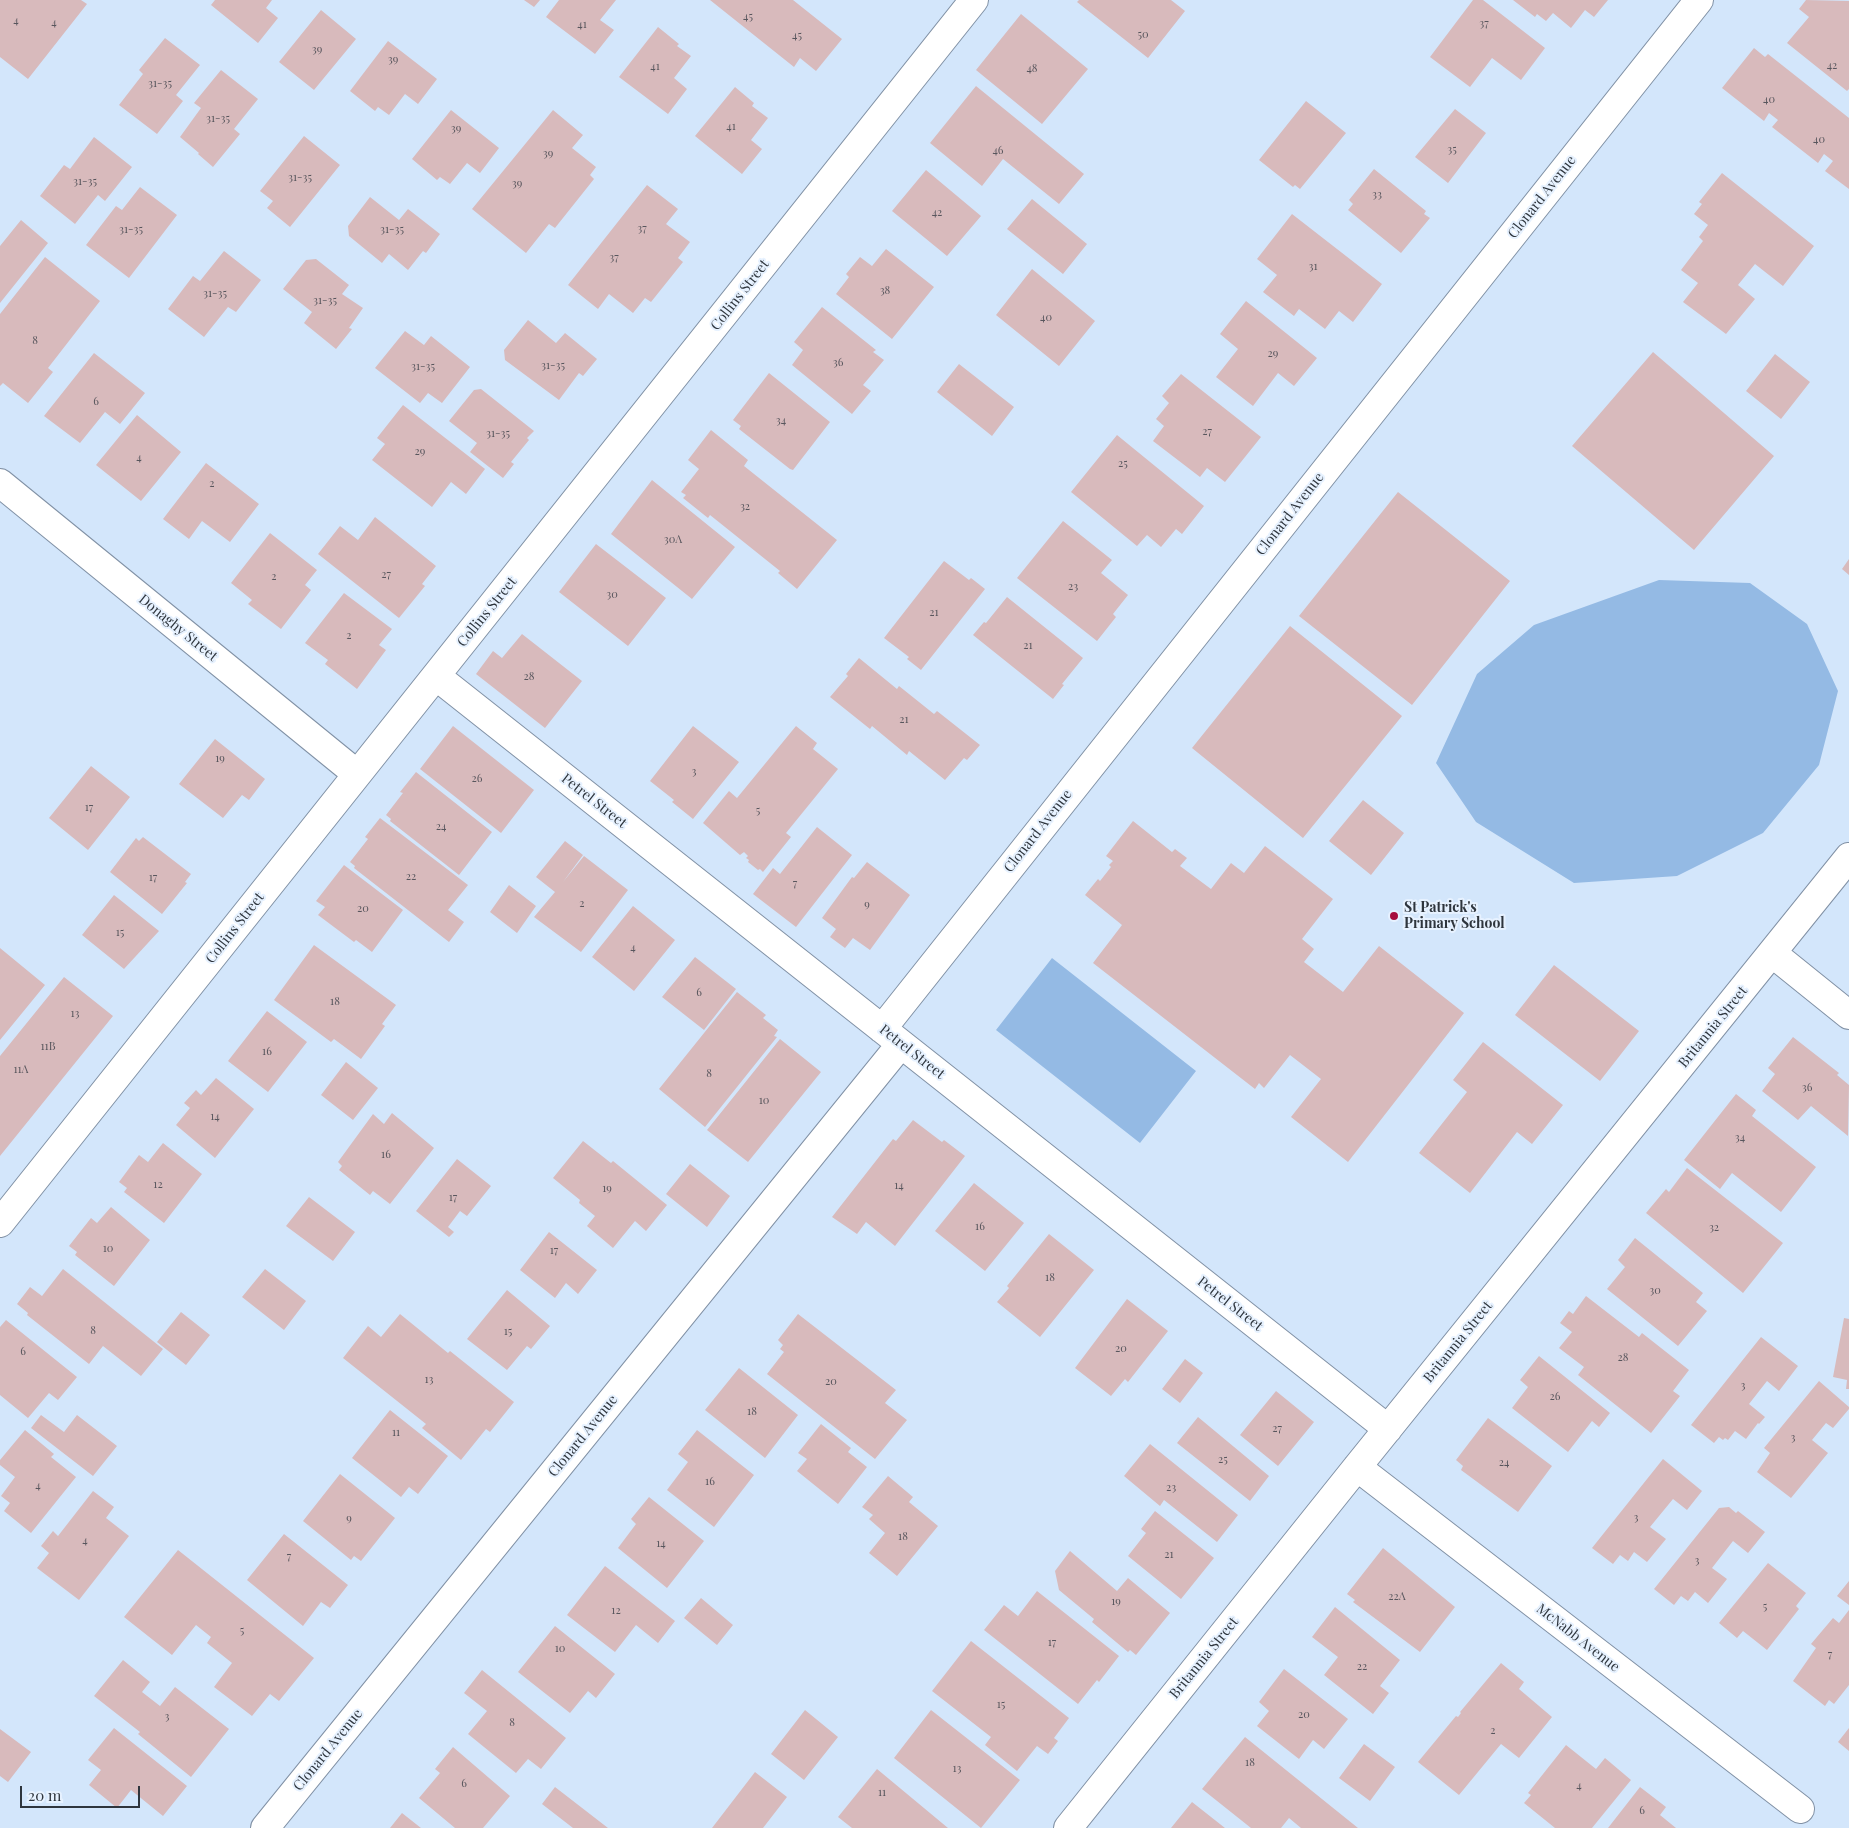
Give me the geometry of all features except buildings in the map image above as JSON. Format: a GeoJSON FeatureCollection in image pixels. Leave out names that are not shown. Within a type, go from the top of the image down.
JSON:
{"type":"FeatureCollection","features":[{"type":"Feature","properties":{"kind":"street","name":"Collins Street"},"geometry":{"type":"LineString","coordinates":[[0,1222],[974,0]]}},
{"type":"Feature","properties":{"kind":"street","name":"Clonard Avenue"},"geometry":{"type":"LineString","coordinates":[[265,1828],[892,1036],[1698,0]]}},
{"type":"Feature","properties":{"kind":"street","name":"Donaghy Street"},"geometry":{"type":"LineString","coordinates":[[0,483],[357,774]]}},
{"type":"Feature","properties":{"kind":"street","name":"Petrel Street"},"geometry":{"type":"LineString","coordinates":[[436,676],[1388,1429]]}},
{"type":"Feature","properties":{"kind":"street","name":"Britannia Street"},"geometry":{"type":"LineString","coordinates":[[1068,1828],[1849,857]]}},
{"type":"Feature","properties":{"kind":"street"},"geometry":{"type":"LineString","coordinates":[[1772,953],[1849,1015]]}},
{"type":"Feature","properties":{"kind":"street","name":"McNabb Avenue"},"geometry":{"type":"LineString","coordinates":[[1357,1467],[1800,1809]]}},
{"type":"Feature","properties":{"kind":"shaded area"},"geometry":{"type":"Polygon","coordinates":[[[1659,580],[1750,583],[1807,624],[1838,691],[1819,765],[1763,833],[1677,876],[1574,883],[1476,822],[1436,763],[1477,674],[1534,625],[1659,580]]]}},
{"type":"Feature","properties":{"kind":"shaded area"},"geometry":{"type":"Polygon","coordinates":[[[1052,958],[1196,1071],[1140,1143],[996,1030],[1052,958]]]}},
{"type":"Feature","properties":{"kind":"place","name":"St Patrick's Primary School"},"geometry":{"type":"Point","coordinates":[1394,916]}}]}
